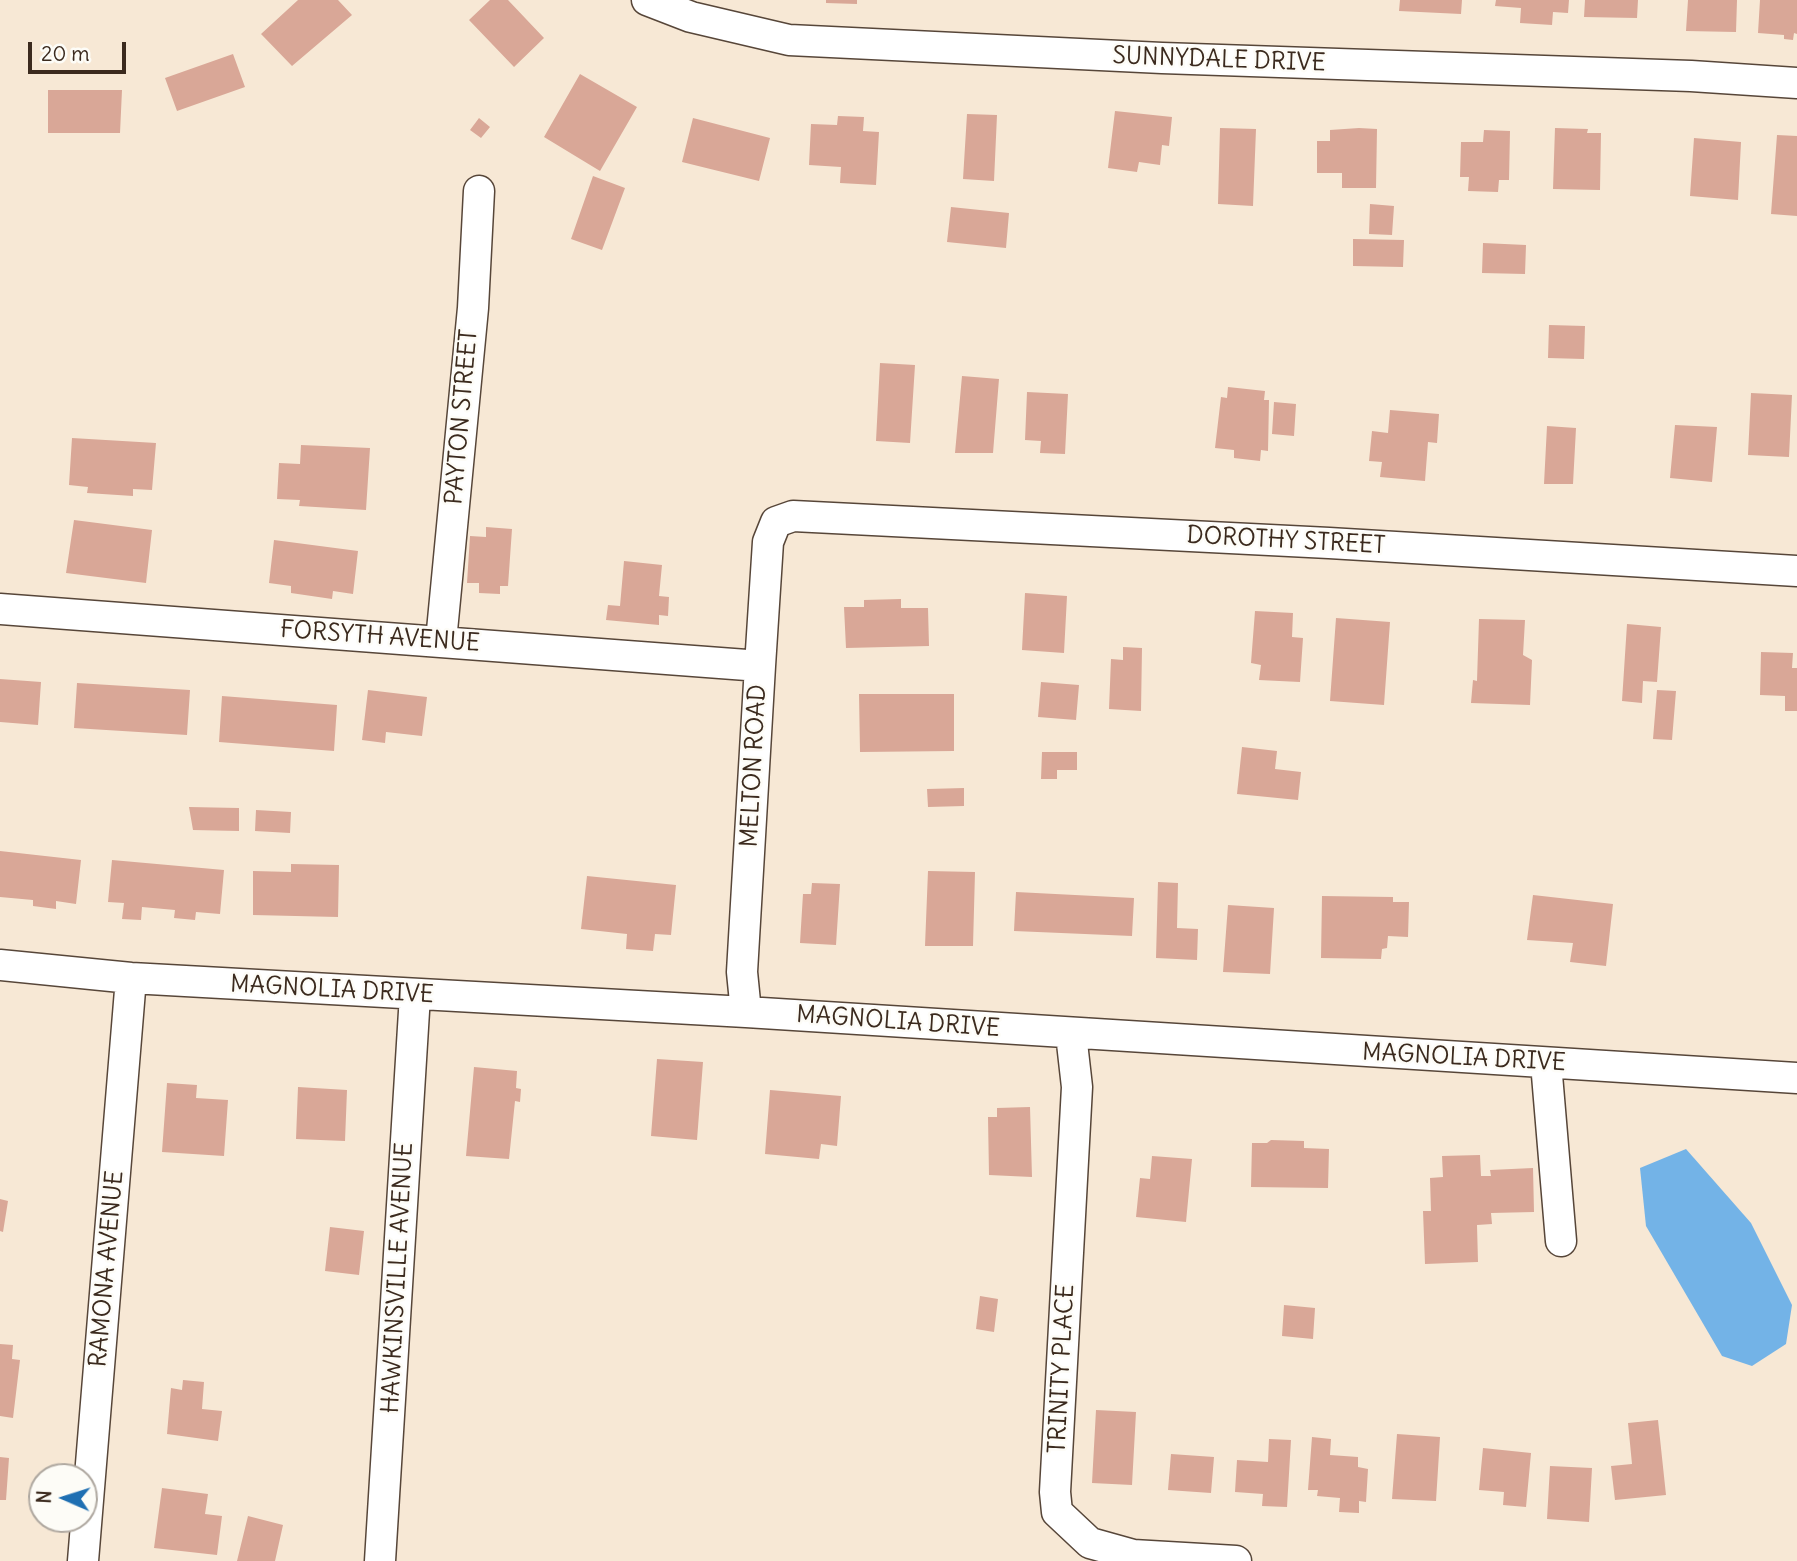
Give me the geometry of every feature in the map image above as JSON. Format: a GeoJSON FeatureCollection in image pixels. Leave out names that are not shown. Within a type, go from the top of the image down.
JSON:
{"type":"FeatureCollection","features":[{"type":"Feature","properties":{"kind":"street","name":"SUNNYDALE DRIVE"},"geometry":{"type":"LineString","coordinates":[[648,0],[691,17],[789,40],[1148,58],[1691,76],[1797,83]]}},
{"type":"Feature","properties":{"kind":"street","name":"PAYTON STREET"},"geometry":{"type":"LineString","coordinates":[[441,641],[473,308],[479,191]]}},
{"type":"Feature","properties":{"kind":"street","name":"DOROTHY STREET"},"geometry":{"type":"LineString","coordinates":[[776,522],[793,516],[1329,543],[1797,571]]}},
{"type":"Feature","properties":{"kind":"street","name":"MELTON ROAD"},"geometry":{"type":"LineString","coordinates":[[746,1012],[742,972],[760,666],[768,542],[776,522]]}},
{"type":"Feature","properties":{"kind":"street","name":"FORSYTH AVENUE"},"geometry":{"type":"LineString","coordinates":[[0,609],[760,666]]}},
{"type":"Feature","properties":{"kind":"street","name":"MAGNOLIA DRIVE"},"geometry":{"type":"LineString","coordinates":[[0,965],[131,978],[746,1012],[1797,1078]]}},
{"type":"Feature","properties":{"kind":"street","name":"RAMONA AVENUE"},"geometry":{"type":"LineString","coordinates":[[83,1561],[131,978]]}},
{"type":"Feature","properties":{"kind":"street","name":"HAWKINSVILLE AVENUE"},"geometry":{"type":"LineString","coordinates":[[380,1561],[415,995]]}},
{"type":"Feature","properties":{"kind":"street","name":"TRINITY PLACE"},"geometry":{"type":"LineString","coordinates":[[1071,1034],[1077,1087],[1055,1492],[1058,1512],[1090,1543],[1133,1555],[1236,1561]]}},
{"type":"Feature","properties":{"kind":"street"},"geometry":{"type":"LineString","coordinates":[[1546,1063],[1561,1241]]}},
{"type":"Feature","properties":{"kind":"water"},"geometry":{"type":"Polygon","coordinates":[[[1686,1149],[1751,1223],[1792,1305],[1786,1344],[1752,1366],[1722,1356],[1646,1226],[1640,1168],[1686,1149]]]}},
{"type":"Feature","properties":{"kind":"building"},"geometry":{"type":"Polygon","coordinates":[[[298,0],[338,0],[352,15],[292,66],[261,34],[298,0]]]}},
{"type":"Feature","properties":{"kind":"building"},"geometry":{"type":"Polygon","coordinates":[[[490,0],[508,0],[544,38],[514,67],[469,20],[490,0]]]}},
{"type":"Feature","properties":{"kind":"building"},"geometry":{"type":"Polygon","coordinates":[[[826,0],[857,0],[857,4],[826,3],[826,0]]]}},
{"type":"Feature","properties":{"kind":"building"},"geometry":{"type":"Polygon","coordinates":[[[1400,0],[1462,0],[1461,14],[1399,11],[1400,0]]]}},
{"type":"Feature","properties":{"kind":"building"},"geometry":{"type":"Polygon","coordinates":[[[1496,0],[1569,0],[1568,13],[1553,12],[1552,25],[1520,23],[1521,8],[1495,6],[1496,0]]]}},
{"type":"Feature","properties":{"kind":"building"},"geometry":{"type":"Polygon","coordinates":[[[1585,0],[1638,0],[1637,18],[1584,17],[1585,0]]]}},
{"type":"Feature","properties":{"kind":"building"},"geometry":{"type":"Polygon","coordinates":[[[1688,0],[1737,0],[1736,32],[1686,31],[1688,0]]]}},
{"type":"Feature","properties":{"kind":"building"},"geometry":{"type":"Polygon","coordinates":[[[1760,0],[1797,0],[1797,34],[1794,33],[1793,40],[1784,39],[1784,35],[1758,33],[1760,0]]]}},
{"type":"Feature","properties":{"kind":"building"},"geometry":{"type":"Polygon","coordinates":[[[233,54],[245,87],[177,111],[165,78],[233,54]]]}},
{"type":"Feature","properties":{"kind":"building"},"geometry":{"type":"Polygon","coordinates":[[[580,74],[637,107],[600,171],[544,137],[580,74]]]}},
{"type":"Feature","properties":{"kind":"building"},"geometry":{"type":"Polygon","coordinates":[[[48,90],[122,90],[120,133],[48,133],[48,90]]]}},
{"type":"Feature","properties":{"kind":"building"},"geometry":{"type":"Polygon","coordinates":[[[1115,111],[1172,117],[1169,146],[1162,145],[1160,165],[1139,162],[1137,172],[1108,168],[1115,111]]]}},
{"type":"Feature","properties":{"kind":"building"},"geometry":{"type":"Polygon","coordinates":[[[967,114],[997,115],[994,181],[963,179],[967,114]]]}},
{"type":"Feature","properties":{"kind":"building"},"geometry":{"type":"Polygon","coordinates":[[[838,116],[864,117],[863,131],[879,132],[876,185],[840,183],[841,167],[809,165],[811,124],[837,125],[838,116]]]}},
{"type":"Feature","properties":{"kind":"building"},"geometry":{"type":"Polygon","coordinates":[[[479,118],[490,127],[481,138],[470,130],[479,118]]]}},
{"type":"Feature","properties":{"kind":"building"},"geometry":{"type":"Polygon","coordinates":[[[693,118],[770,138],[759,181],[682,162],[693,118]]]}},
{"type":"Feature","properties":{"kind":"building"},"geometry":{"type":"Polygon","coordinates":[[[1220,128],[1256,129],[1253,206],[1218,204],[1220,128]]]}},
{"type":"Feature","properties":{"kind":"building"},"geometry":{"type":"Polygon","coordinates":[[[1555,128],[1588,129],[1587,133],[1601,133],[1600,190],[1553,189],[1555,128]]]}},
{"type":"Feature","properties":{"kind":"building"},"geometry":{"type":"Polygon","coordinates":[[[1377,129],[1376,188],[1342,188],[1342,173],[1317,173],[1317,141],[1330,141],[1330,130],[1377,129]]]}},
{"type":"Feature","properties":{"kind":"building"},"geometry":{"type":"Polygon","coordinates":[[[1484,130],[1510,131],[1509,180],[1499,180],[1498,192],[1468,191],[1469,177],[1460,177],[1461,142],[1483,142],[1484,130]]]}},
{"type":"Feature","properties":{"kind":"building"},"geometry":{"type":"Polygon","coordinates":[[[1777,135],[1797,136],[1797,216],[1771,214],[1777,135]]]}},
{"type":"Feature","properties":{"kind":"building"},"geometry":{"type":"Polygon","coordinates":[[[1694,138],[1741,142],[1738,200],[1690,196],[1694,138]]]}},
{"type":"Feature","properties":{"kind":"building"},"geometry":{"type":"Polygon","coordinates":[[[593,176],[625,188],[602,250],[571,239],[593,176]]]}},
{"type":"Feature","properties":{"kind":"building"},"geometry":{"type":"Polygon","coordinates":[[[1370,204],[1394,206],[1392,235],[1369,234],[1370,204]]]}},
{"type":"Feature","properties":{"kind":"building"},"geometry":{"type":"Polygon","coordinates":[[[951,207],[1009,213],[1006,248],[947,242],[951,207]]]}},
{"type":"Feature","properties":{"kind":"building"},"geometry":{"type":"Polygon","coordinates":[[[1353,239],[1404,240],[1403,267],[1353,266],[1353,239]]]}},
{"type":"Feature","properties":{"kind":"building"},"geometry":{"type":"Polygon","coordinates":[[[1483,243],[1526,245],[1525,274],[1482,273],[1483,243]]]}},
{"type":"Feature","properties":{"kind":"building"},"geometry":{"type":"Polygon","coordinates":[[[1549,325],[1585,326],[1584,359],[1548,358],[1549,325]]]}},
{"type":"Feature","properties":{"kind":"building"},"geometry":{"type":"Polygon","coordinates":[[[880,363],[915,365],[910,443],[876,441],[880,363]]]}},
{"type":"Feature","properties":{"kind":"building"},"geometry":{"type":"Polygon","coordinates":[[[962,376],[999,379],[993,453],[955,453],[962,376]]]}},
{"type":"Feature","properties":{"kind":"building"},"geometry":{"type":"Polygon","coordinates":[[[1228,387],[1265,391],[1264,400],[1269,400],[1268,451],[1261,450],[1260,461],[1234,458],[1234,450],[1215,448],[1221,397],[1227,398],[1228,387]]]}},
{"type":"Feature","properties":{"kind":"building"},"geometry":{"type":"Polygon","coordinates":[[[1027,392],[1068,394],[1065,454],[1040,453],[1041,441],[1025,440],[1027,392]]]}},
{"type":"Feature","properties":{"kind":"building"},"geometry":{"type":"Polygon","coordinates":[[[1751,393],[1792,395],[1789,457],[1748,455],[1751,393]]]}},
{"type":"Feature","properties":{"kind":"building"},"geometry":{"type":"Polygon","coordinates":[[[1274,402],[1296,404],[1294,436],[1272,434],[1274,402]]]}},
{"type":"Feature","properties":{"kind":"building"},"geometry":{"type":"Polygon","coordinates":[[[1390,410],[1439,414],[1437,443],[1428,442],[1425,481],[1380,477],[1382,462],[1369,461],[1372,431],[1388,433],[1390,410]]]}},
{"type":"Feature","properties":{"kind":"building"},"geometry":{"type":"Polygon","coordinates":[[[1675,425],[1717,427],[1712,482],[1670,478],[1675,425]]]}},
{"type":"Feature","properties":{"kind":"building"},"geometry":{"type":"Polygon","coordinates":[[[1547,426],[1576,428],[1573,484],[1544,484],[1547,426]]]}},
{"type":"Feature","properties":{"kind":"building"},"geometry":{"type":"Polygon","coordinates":[[[72,438],[156,443],[152,490],[133,489],[133,496],[87,493],[88,487],[69,485],[72,438]]]}},
{"type":"Feature","properties":{"kind":"building"},"geometry":{"type":"Polygon","coordinates":[[[301,445],[370,448],[366,510],[299,506],[300,500],[277,499],[279,463],[300,464],[301,445]]]}},
{"type":"Feature","properties":{"kind":"building"},"geometry":{"type":"Polygon","coordinates":[[[74,520],[152,530],[146,583],[66,573],[74,520]]]}},
{"type":"Feature","properties":{"kind":"building"},"geometry":{"type":"Polygon","coordinates":[[[486,527],[512,529],[508,586],[500,586],[500,594],[479,593],[479,583],[467,583],[470,536],[486,537],[486,527]]]}},
{"type":"Feature","properties":{"kind":"building"},"geometry":{"type":"Polygon","coordinates":[[[274,540],[358,551],[353,594],[333,591],[332,599],[291,593],[291,586],[269,583],[274,540]]]}},
{"type":"Feature","properties":{"kind":"building"},"geometry":{"type":"Polygon","coordinates":[[[624,561],[662,565],[659,596],[669,597],[668,616],[659,615],[659,625],[606,620],[608,605],[620,606],[624,561]]]}},
{"type":"Feature","properties":{"kind":"building"},"geometry":{"type":"Polygon","coordinates":[[[1025,593],[1067,596],[1064,653],[1022,650],[1025,593]]]}},
{"type":"Feature","properties":{"kind":"building"},"geometry":{"type":"Polygon","coordinates":[[[901,599],[901,608],[928,608],[929,646],[846,648],[844,607],[864,607],[864,600],[901,599]]]}},
{"type":"Feature","properties":{"kind":"building"},"geometry":{"type":"Polygon","coordinates":[[[1255,611],[1293,613],[1292,637],[1303,638],[1300,682],[1259,680],[1261,665],[1251,663],[1255,611]]]}},
{"type":"Feature","properties":{"kind":"building"},"geometry":{"type":"Polygon","coordinates":[[[1336,618],[1390,622],[1384,705],[1330,701],[1336,618]]]}},
{"type":"Feature","properties":{"kind":"building"},"geometry":{"type":"Polygon","coordinates":[[[1479,619],[1525,620],[1523,655],[1532,660],[1530,705],[1471,703],[1473,680],[1477,681],[1479,619]]]}},
{"type":"Feature","properties":{"kind":"building"},"geometry":{"type":"Polygon","coordinates":[[[1627,624],[1661,627],[1657,682],[1643,681],[1642,703],[1622,701],[1627,624]]]}},
{"type":"Feature","properties":{"kind":"building"},"geometry":{"type":"Polygon","coordinates":[[[1123,647],[1142,648],[1141,711],[1109,709],[1111,659],[1123,660],[1123,647]]]}},
{"type":"Feature","properties":{"kind":"building"},"geometry":{"type":"Polygon","coordinates":[[[1761,652],[1793,653],[1792,668],[1797,668],[1797,711],[1785,711],[1785,696],[1760,695],[1761,652]]]}},
{"type":"Feature","properties":{"kind":"building"},"geometry":{"type":"Polygon","coordinates":[[[0,679],[41,682],[38,725],[0,722],[0,679]]]}},
{"type":"Feature","properties":{"kind":"building"},"geometry":{"type":"Polygon","coordinates":[[[1041,682],[1079,685],[1076,720],[1038,717],[1041,682]]]}},
{"type":"Feature","properties":{"kind":"building"},"geometry":{"type":"Polygon","coordinates":[[[77,683],[190,690],[187,735],[74,728],[77,683]]]}},
{"type":"Feature","properties":{"kind":"building"},"geometry":{"type":"Polygon","coordinates":[[[368,690],[427,697],[422,736],[386,732],[385,743],[362,740],[368,690]]]}},
{"type":"Feature","properties":{"kind":"building"},"geometry":{"type":"Polygon","coordinates":[[[1657,690],[1676,691],[1672,740],[1653,739],[1657,690]]]}},
{"type":"Feature","properties":{"kind":"building"},"geometry":{"type":"Polygon","coordinates":[[[859,694],[954,694],[954,751],[860,752],[859,694]]]}},
{"type":"Feature","properties":{"kind":"building"},"geometry":{"type":"Polygon","coordinates":[[[222,696],[337,705],[334,751],[219,742],[222,696]]]}},
{"type":"Feature","properties":{"kind":"building"},"geometry":{"type":"Polygon","coordinates":[[[1242,747],[1277,751],[1275,769],[1301,772],[1298,800],[1237,794],[1242,747]]]}},
{"type":"Feature","properties":{"kind":"building"},"geometry":{"type":"Polygon","coordinates":[[[1042,752],[1077,752],[1077,770],[1057,770],[1057,779],[1041,779],[1042,752]]]}},
{"type":"Feature","properties":{"kind":"building"},"geometry":{"type":"Polygon","coordinates":[[[964,788],[964,806],[928,807],[927,789],[964,788]]]}},
{"type":"Feature","properties":{"kind":"building"},"geometry":{"type":"Polygon","coordinates":[[[189,807],[239,808],[239,831],[193,830],[189,807]]]}},
{"type":"Feature","properties":{"kind":"building"},"geometry":{"type":"Polygon","coordinates":[[[256,810],[291,812],[290,833],[255,831],[256,810]]]}},
{"type":"Feature","properties":{"kind":"building"},"geometry":{"type":"Polygon","coordinates":[[[0,851],[81,860],[76,904],[56,901],[56,909],[33,906],[33,900],[0,897],[0,851]]]}},
{"type":"Feature","properties":{"kind":"building"},"geometry":{"type":"Polygon","coordinates":[[[112,860],[224,870],[220,914],[196,912],[195,920],[174,918],[175,910],[142,907],[141,920],[122,919],[124,903],[108,902],[112,860]]]}},
{"type":"Feature","properties":{"kind":"building"},"geometry":{"type":"Polygon","coordinates":[[[291,864],[339,865],[338,917],[253,915],[253,871],[291,872],[291,864]]]}},
{"type":"Feature","properties":{"kind":"building"},"geometry":{"type":"Polygon","coordinates":[[[928,871],[975,872],[973,946],[925,946],[928,871]]]}},
{"type":"Feature","properties":{"kind":"building"},"geometry":{"type":"Polygon","coordinates":[[[587,876],[676,885],[671,935],[655,934],[653,951],[626,949],[627,934],[581,929],[587,876]]]}},
{"type":"Feature","properties":{"kind":"building"},"geometry":{"type":"Polygon","coordinates":[[[1158,882],[1178,883],[1177,928],[1198,929],[1197,960],[1156,958],[1158,882]]]}},
{"type":"Feature","properties":{"kind":"building"},"geometry":{"type":"Polygon","coordinates":[[[812,883],[840,884],[836,945],[800,943],[803,894],[811,894],[812,883]]]}},
{"type":"Feature","properties":{"kind":"building"},"geometry":{"type":"Polygon","coordinates":[[[1016,892],[1134,898],[1132,936],[1014,931],[1016,892]]]}},
{"type":"Feature","properties":{"kind":"building"},"geometry":{"type":"Polygon","coordinates":[[[1533,895],[1613,904],[1606,966],[1570,962],[1573,943],[1527,940],[1533,895]]]}},
{"type":"Feature","properties":{"kind":"building"},"geometry":{"type":"Polygon","coordinates":[[[1322,896],[1393,897],[1393,902],[1409,902],[1408,937],[1388,936],[1387,948],[1382,949],[1381,959],[1321,958],[1322,896]]]}},
{"type":"Feature","properties":{"kind":"building"},"geometry":{"type":"Polygon","coordinates":[[[1228,905],[1274,908],[1270,974],[1223,972],[1228,905]]]}},
{"type":"Feature","properties":{"kind":"building"},"geometry":{"type":"Polygon","coordinates":[[[657,1059],[703,1062],[697,1140],[651,1136],[657,1059]]]}},
{"type":"Feature","properties":{"kind":"building"},"geometry":{"type":"Polygon","coordinates":[[[474,1067],[517,1071],[516,1088],[521,1089],[520,1102],[515,1101],[509,1159],[466,1156],[474,1067]]]}},
{"type":"Feature","properties":{"kind":"building"},"geometry":{"type":"Polygon","coordinates":[[[167,1083],[197,1085],[196,1098],[228,1100],[224,1156],[162,1152],[167,1083]]]}},
{"type":"Feature","properties":{"kind":"building"},"geometry":{"type":"Polygon","coordinates":[[[298,1087],[347,1090],[345,1141],[296,1139],[298,1087]]]}},
{"type":"Feature","properties":{"kind":"building"},"geometry":{"type":"Polygon","coordinates":[[[770,1090],[841,1096],[837,1146],[821,1144],[819,1159],[765,1154],[770,1090]]]}},
{"type":"Feature","properties":{"kind":"building"},"geometry":{"type":"Polygon","coordinates":[[[1030,1107],[1032,1177],[989,1175],[988,1117],[997,1117],[997,1108],[1030,1107]]]}},
{"type":"Feature","properties":{"kind":"building"},"geometry":{"type":"Polygon","coordinates":[[[1271,1140],[1304,1141],[1304,1148],[1329,1149],[1328,1188],[1251,1187],[1252,1143],[1267,1143],[1271,1140]]]}},
{"type":"Feature","properties":{"kind":"building"},"geometry":{"type":"Polygon","coordinates":[[[1480,1155],[1481,1176],[1491,1176],[1490,1170],[1533,1168],[1534,1212],[1491,1213],[1492,1224],[1477,1225],[1478,1262],[1425,1264],[1423,1211],[1431,1211],[1430,1178],[1443,1177],[1442,1156],[1480,1155]]]}},
{"type":"Feature","properties":{"kind":"building"},"geometry":{"type":"Polygon","coordinates":[[[1152,1156],[1192,1159],[1186,1222],[1136,1217],[1140,1178],[1150,1179],[1152,1156]]]}},
{"type":"Feature","properties":{"kind":"building"},"geometry":{"type":"Polygon","coordinates":[[[0,1199],[8,1201],[3,1232],[0,1231],[0,1199]]]}},
{"type":"Feature","properties":{"kind":"building"},"geometry":{"type":"Polygon","coordinates":[[[330,1227],[364,1231],[359,1275],[325,1271],[330,1227]]]}},
{"type":"Feature","properties":{"kind":"building"},"geometry":{"type":"Polygon","coordinates":[[[980,1296],[998,1299],[994,1332],[976,1329],[980,1296]]]}},
{"type":"Feature","properties":{"kind":"building"},"geometry":{"type":"Polygon","coordinates":[[[1284,1305],[1315,1308],[1313,1339],[1282,1336],[1284,1305]]]}},
{"type":"Feature","properties":{"kind":"building"},"geometry":{"type":"Polygon","coordinates":[[[0,1344],[13,1345],[12,1359],[20,1360],[13,1418],[0,1416],[0,1344]]]}},
{"type":"Feature","properties":{"kind":"building"},"geometry":{"type":"Polygon","coordinates":[[[183,1380],[204,1382],[202,1409],[222,1411],[218,1441],[167,1434],[171,1388],[182,1390],[183,1380]]]}},
{"type":"Feature","properties":{"kind":"building"},"geometry":{"type":"Polygon","coordinates":[[[1096,1410],[1136,1412],[1132,1485],[1092,1483],[1096,1410]]]}},
{"type":"Feature","properties":{"kind":"building"},"geometry":{"type":"Polygon","coordinates":[[[1658,1420],[1666,1495],[1615,1500],[1611,1466],[1632,1464],[1628,1423],[1658,1420]]]}},
{"type":"Feature","properties":{"kind":"building"},"geometry":{"type":"Polygon","coordinates":[[[1397,1434],[1440,1437],[1436,1501],[1392,1499],[1397,1434]]]}},
{"type":"Feature","properties":{"kind":"building"},"geometry":{"type":"Polygon","coordinates":[[[1312,1437],[1331,1439],[1330,1455],[1358,1457],[1358,1467],[1368,1469],[1366,1502],[1359,1501],[1359,1513],[1339,1512],[1340,1498],[1317,1496],[1318,1490],[1308,1490],[1312,1437]]]}},
{"type":"Feature","properties":{"kind":"building"},"geometry":{"type":"Polygon","coordinates":[[[1269,1439],[1291,1440],[1287,1507],[1262,1506],[1263,1494],[1235,1492],[1237,1460],[1268,1462],[1269,1439]]]}},
{"type":"Feature","properties":{"kind":"building"},"geometry":{"type":"Polygon","coordinates":[[[1483,1448],[1531,1453],[1526,1507],[1503,1505],[1504,1492],[1479,1490],[1483,1448]]]}},
{"type":"Feature","properties":{"kind":"building"},"geometry":{"type":"Polygon","coordinates":[[[1171,1454],[1214,1457],[1211,1493],[1168,1490],[1171,1454]]]}},
{"type":"Feature","properties":{"kind":"building"},"geometry":{"type":"Polygon","coordinates":[[[0,1457],[9,1458],[6,1500],[0,1500],[0,1457]]]}},
{"type":"Feature","properties":{"kind":"building"},"geometry":{"type":"Polygon","coordinates":[[[1550,1466],[1592,1468],[1589,1522],[1547,1519],[1550,1466]]]}},
{"type":"Feature","properties":{"kind":"building"},"geometry":{"type":"Polygon","coordinates":[[[162,1488],[208,1494],[205,1514],[222,1516],[217,1555],[154,1548],[162,1488]]]}},
{"type":"Feature","properties":{"kind":"building"},"geometry":{"type":"Polygon","coordinates":[[[248,1516],[283,1525],[275,1561],[237,1561],[248,1516]]]}}]}
